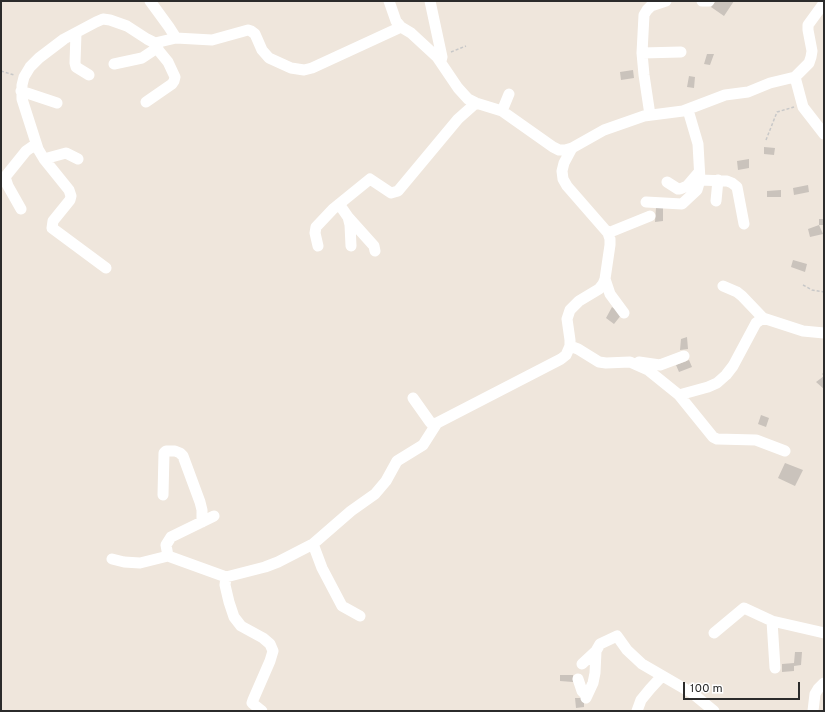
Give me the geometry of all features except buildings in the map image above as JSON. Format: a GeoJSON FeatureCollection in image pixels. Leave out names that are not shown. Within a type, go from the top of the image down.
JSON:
{"type":"FeatureCollection","features":[{"type":"Feature","properties":{"kind":"street"},"geometry":{"type":"LineString","coordinates":[[150,1],[176,38]]}},
{"type":"Feature","properties":{"kind":"street"},"geometry":{"type":"LineString","coordinates":[[389,1],[396,21],[401,27],[411,33],[441,59],[458,88],[468,99],[502,111],[559,150],[572,148],[604,130],[650,115],[688,110],[725,95],[748,92],[770,83],[795,77],[808,63],[811,57],[812,51],[808,25],[824,3]]}},
{"type":"Feature","properties":{"kind":"street"},"geometry":{"type":"LineString","coordinates":[[430,1],[441,59]]}},
{"type":"Feature","properties":{"kind":"street"},"geometry":{"type":"LineString","coordinates":[[702,1],[709,1]]}},
{"type":"Feature","properties":{"kind":"street"},"geometry":{"type":"LineString","coordinates":[[650,115],[642,53],[644,15],[651,6],[659,2]]}},
{"type":"Feature","properties":{"kind":"street"},"geometry":{"type":"LineString","coordinates":[[106,268],[52,228],[53,221],[70,200],[71,196],[69,190],[44,159],[36,144],[22,99],[21,91],[24,77],[30,67],[39,58],[64,39],[103,19],[110,20],[127,26],[156,45],[168,62],[174,77],[174,81],[146,102]]}},
{"type":"Feature","properties":{"kind":"street"},"geometry":{"type":"LineString","coordinates":[[114,64],[142,58],[156,45],[176,38],[212,40],[248,30],[255,34],[262,50],[269,58],[291,68],[304,70],[312,68],[401,27]]}},
{"type":"Feature","properties":{"kind":"street"},"geometry":{"type":"LineString","coordinates":[[76,33],[76,67],[89,75]]}},
{"type":"Feature","properties":{"kind":"street"},"geometry":{"type":"LineString","coordinates":[[642,53],[681,52]]}},
{"type":"Feature","properties":{"kind":"street"},"geometry":{"type":"LineString","coordinates":[[795,77],[802,104],[806,112],[824,134]]}},
{"type":"Feature","properties":{"kind":"street"},"geometry":{"type":"LineString","coordinates":[[21,91],[57,103]]}},
{"type":"Feature","properties":{"kind":"street"},"geometry":{"type":"LineString","coordinates":[[502,111],[509,94]]}},
{"type":"Feature","properties":{"kind":"street"},"geometry":{"type":"LineString","coordinates":[[318,246],[315,233],[316,227],[339,204],[370,179],[391,193],[398,191],[442,137],[458,119],[476,103]]}},
{"type":"Feature","properties":{"kind":"street"},"geometry":{"type":"LineString","coordinates":[[646,202],[682,204],[697,190],[700,176],[698,144],[688,110]]}},
{"type":"Feature","properties":{"kind":"street"},"geometry":{"type":"LineString","coordinates":[[21,209],[3,179],[26,151],[36,144]]}},
{"type":"Feature","properties":{"kind":"street"},"geometry":{"type":"LineString","coordinates":[[413,398],[430,422],[432,424],[437,423],[561,359],[566,355],[570,346],[567,319],[570,310],[579,301],[599,289],[605,279],[610,246],[608,233],[567,186],[563,179],[562,171],[564,163],[572,148]]}},
{"type":"Feature","properties":{"kind":"street"},"geometry":{"type":"LineString","coordinates":[[44,159],[66,153],[78,159]]}},
{"type":"Feature","properties":{"kind":"street"},"geometry":{"type":"LineString","coordinates":[[700,176],[732,183],[737,187],[744,224]]}},
{"type":"Feature","properties":{"kind":"street"},"geometry":{"type":"LineString","coordinates":[[667,182],[680,189],[687,186],[700,176]]}},
{"type":"Feature","properties":{"kind":"street"},"geometry":{"type":"LineString","coordinates":[[716,202],[718,180]]}},
{"type":"Feature","properties":{"kind":"street"},"geometry":{"type":"LineString","coordinates":[[339,204],[348,217],[374,246],[375,251]]}},
{"type":"Feature","properties":{"kind":"street"},"geometry":{"type":"LineString","coordinates":[[608,233],[650,216]]}},
{"type":"Feature","properties":{"kind":"street"},"geometry":{"type":"LineString","coordinates":[[348,217],[350,225],[350,246]]}},
{"type":"Feature","properties":{"kind":"street"},"geometry":{"type":"LineString","coordinates":[[605,279],[610,294],[624,313]]}},
{"type":"Feature","properties":{"kind":"street"},"geometry":{"type":"LineString","coordinates":[[723,286],[737,292],[763,318],[803,331],[824,333]]}},
{"type":"Feature","properties":{"kind":"street"},"geometry":{"type":"LineString","coordinates":[[679,396],[708,387],[726,375],[733,366],[756,323],[763,318]]}},
{"type":"Feature","properties":{"kind":"street"},"geometry":{"type":"LineString","coordinates":[[570,346],[578,349],[599,362],[606,363],[642,362],[660,365],[684,356]]}},
{"type":"Feature","properties":{"kind":"street"},"geometry":{"type":"LineString","coordinates":[[630,362],[648,370],[679,396],[713,437],[717,439],[756,440],[785,451]]}},
{"type":"Feature","properties":{"kind":"street"},"geometry":{"type":"LineString","coordinates":[[112,559],[124,562],[140,563],[168,556],[226,577],[265,567],[313,544],[351,511],[381,488],[397,461],[424,445],[437,423]]}},
{"type":"Feature","properties":{"kind":"street"},"geometry":{"type":"LineString","coordinates":[[163,495],[164,453],[166,451],[175,451],[183,456],[200,502],[202,522]]}},
{"type":"Feature","properties":{"kind":"street"},"geometry":{"type":"LineString","coordinates":[[168,556],[166,545],[171,537],[214,516]]}},
{"type":"Feature","properties":{"kind":"street"},"geometry":{"type":"LineString","coordinates":[[313,544],[322,568],[342,606],[360,616]]}},
{"type":"Feature","properties":{"kind":"street"},"geometry":{"type":"LineString","coordinates":[[226,577],[225,585],[228,602],[234,617],[241,626],[263,638],[270,644],[273,651],[252,700],[252,703],[262,711]]}},
{"type":"Feature","properties":{"kind":"street"},"geometry":{"type":"LineString","coordinates":[[714,633],[744,608],[772,621],[824,633]]}},
{"type":"Feature","properties":{"kind":"street"},"geometry":{"type":"LineString","coordinates":[[772,621],[775,668]]}},
{"type":"Feature","properties":{"kind":"street"},"geometry":{"type":"LineString","coordinates":[[582,664],[596,651],[600,644],[617,636],[634,658],[692,693],[714,711]]}},
{"type":"Feature","properties":{"kind":"street"},"geometry":{"type":"LineString","coordinates":[[578,679],[582,691],[587,697],[593,683],[595,673],[596,651]]}},
{"type":"Feature","properties":{"kind":"street"},"geometry":{"type":"LineString","coordinates":[[637,711],[641,700],[662,676]]}},
{"type":"Feature","properties":{"kind":"street"},"geometry":{"type":"LineString","coordinates":[[813,711],[815,694],[824,683]]}},
{"type":"Feature","properties":{"kind":"path"},"geometry":{"type":"LineString","coordinates":[[441,59],[447,53],[466,46]]}},
{"type":"Feature","properties":{"kind":"path"},"geometry":{"type":"LineString","coordinates":[[1,71],[24,77]]}},
{"type":"Feature","properties":{"kind":"path"},"geometry":{"type":"LineString","coordinates":[[766,140],[777,112],[802,104]]}},
{"type":"Feature","properties":{"kind":"path"},"geometry":{"type":"LineString","coordinates":[[803,285],[812,290],[824,292]]}}]}
